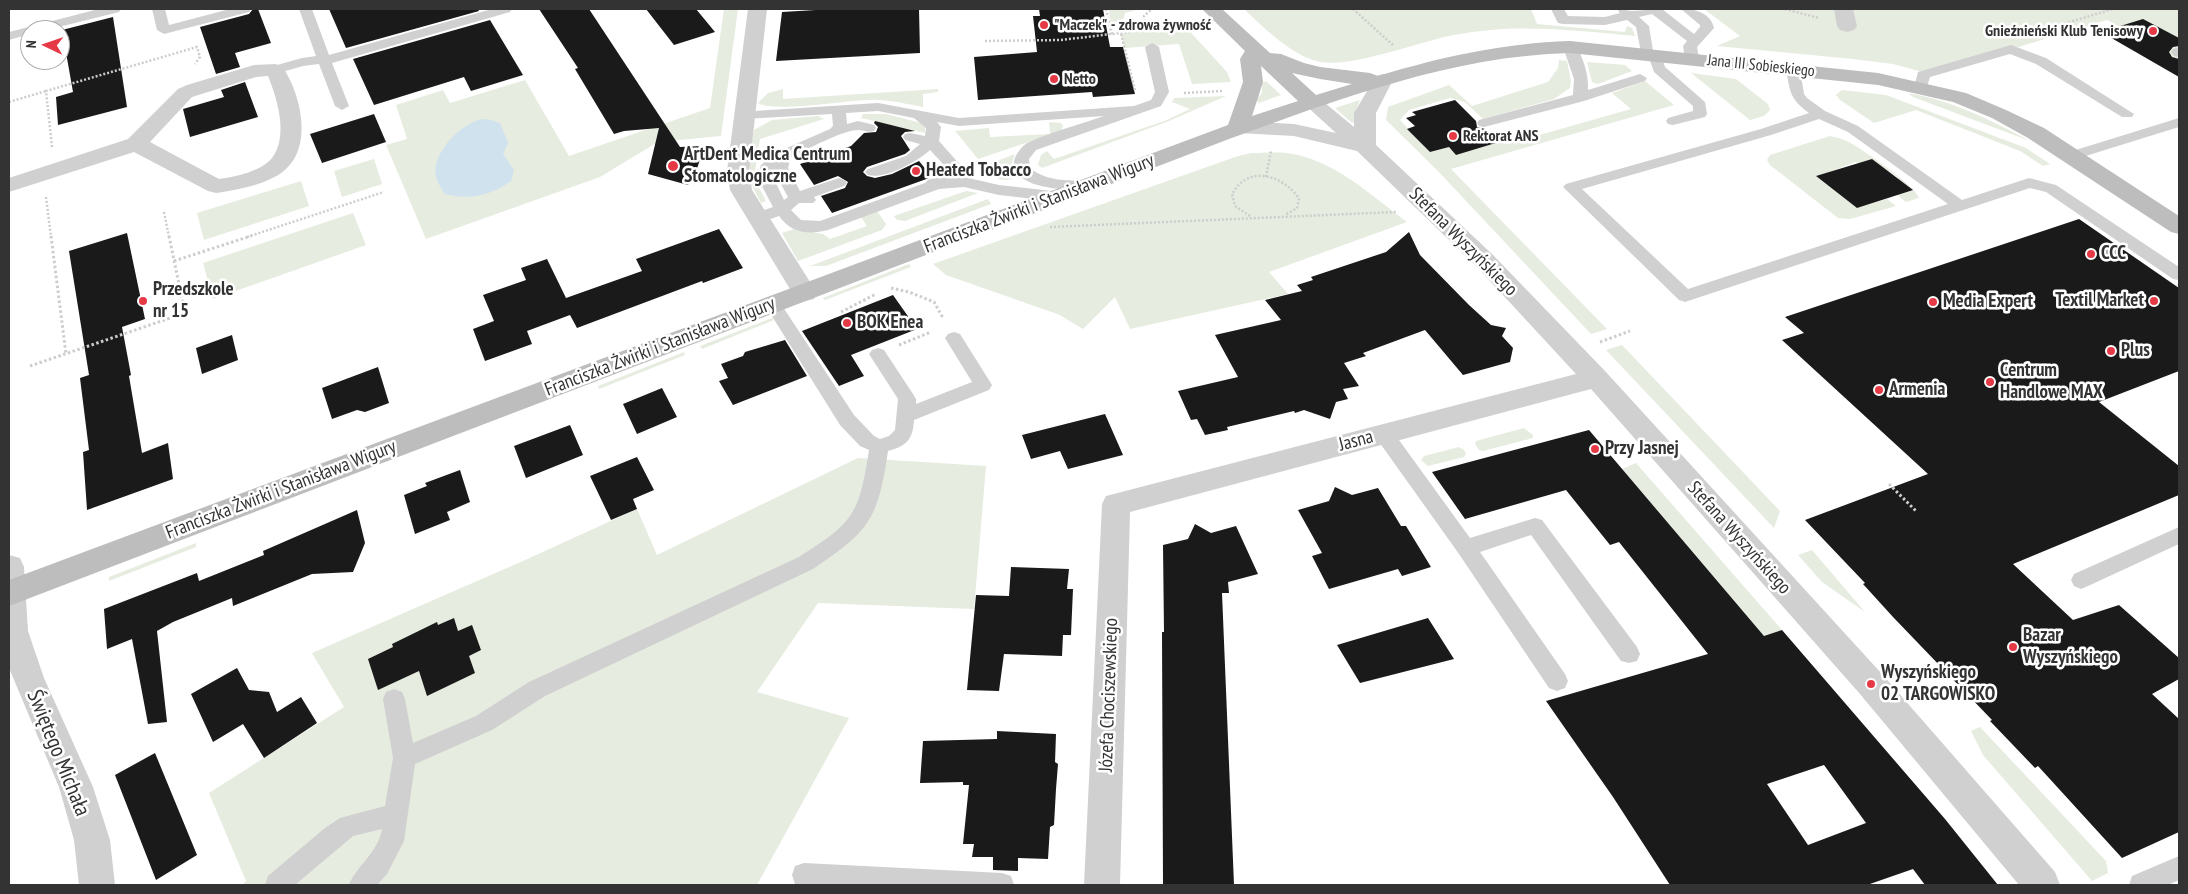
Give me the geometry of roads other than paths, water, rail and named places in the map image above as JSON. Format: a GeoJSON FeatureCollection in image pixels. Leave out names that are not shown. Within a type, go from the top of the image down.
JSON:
{"type":"FeatureCollection","features":[{"type":"Feature","properties":{"kind":"street"},"geometry":{"type":"LineString","coordinates":[[757,9],[738,171],[742,190],[805,293]]}},
{"type":"Feature","properties":{"kind":"street"},"geometry":{"type":"LineString","coordinates":[[1211,9],[1312,102]]}},
{"type":"Feature","properties":{"kind":"street","name":"Jana III Sobieskiego"},"geometry":{"type":"LineString","coordinates":[[1312,102],[1456,60],[1538,46],[1651,54],[1694,50],[1793,69],[1878,79],[1921,87],[1959,97],[1999,114],[2036,133],[2179,227]]}},
{"type":"Feature","properties":{"kind":"street"},"geometry":{"type":"LineString","coordinates":[[1256,50],[1290,66],[1309,72],[1383,80],[1365,113],[1365,147],[1294,130],[1238,127],[1253,82],[1250,59],[1256,50]]}},
{"type":"Feature","properties":{"kind":"street"},"geometry":{"type":"LineString","coordinates":[[9,185],[136,144],[185,93],[254,71],[275,70],[291,116],[287,155],[280,164],[269,171],[216,186],[136,144]]}},
{"type":"Feature","properties":{"kind":"street","name":"Franciszka Żwirki i Stanisława Wigury"},"geometry":{"type":"LineString","coordinates":[[9,584],[773,305],[1061,197],[1238,127],[1312,102]]}},
{"type":"Feature","properties":{"kind":"street","name":"Stefana Wyszyńskiego"},"geometry":{"type":"LineString","coordinates":[[1312,102],[1365,147],[1485,261],[1596,378],[1871,684],[2042,885]]}},
{"type":"Feature","properties":{"kind":"street","name":"Jasna"},"geometry":{"type":"LineString","coordinates":[[1116,504],[1596,378]]}},
{"type":"Feature","properties":{"kind":"street","name":"Józefa Chociszewskiego"},"geometry":{"type":"LineString","coordinates":[[1102,885],[1116,504]]}},
{"type":"Feature","properties":{"kind":"street","name":"Świętego Michała"},"geometry":{"type":"LineString","coordinates":[[9,584],[12,631],[18,672],[76,787],[92,840],[97,885]]}},
{"type":"Feature","properties":{"kind":"lane"},"geometry":{"type":"LineString","coordinates":[[70,20],[114,9]]}},
{"type":"Feature","properties":{"kind":"lane"},"geometry":{"type":"LineString","coordinates":[[159,9],[164,30],[244,9]]}},
{"type":"Feature","properties":{"kind":"lane"},"geometry":{"type":"LineString","coordinates":[[305,9],[342,106]]}},
{"type":"Feature","properties":{"kind":"lane"},"geometry":{"type":"LineString","coordinates":[[275,70],[302,62],[325,60],[505,9]]}},
{"type":"Feature","properties":{"kind":"lane"},"geometry":{"type":"LineString","coordinates":[[1558,9],[1563,20],[1605,21],[1626,12],[1654,9],[1694,50],[1707,28],[1706,23],[1688,9]]}},
{"type":"Feature","properties":{"kind":"lane"},"geometry":{"type":"LineString","coordinates":[[1626,12],[1642,26],[1651,54],[1659,69],[1700,105],[1700,114],[1673,121]]}},
{"type":"Feature","properties":{"kind":"lane"},"geometry":{"type":"LineString","coordinates":[[744,115],[878,107],[959,122],[1136,103],[1156,103],[1162,92],[1152,47]]}},
{"type":"Feature","properties":{"kind":"lane"},"geometry":{"type":"LineString","coordinates":[[1570,47],[1576,61],[1582,92],[1579,98]]}},
{"type":"Feature","properties":{"kind":"lane"},"geometry":{"type":"LineString","coordinates":[[1921,87],[1922,76],[2011,49],[2040,61],[2127,114]]}},
{"type":"Feature","properties":{"kind":"lane"},"geometry":{"type":"LineString","coordinates":[[1793,69],[1797,94],[1802,101],[1820,114],[1853,129],[1959,205]]}},
{"type":"Feature","properties":{"kind":"lane"},"geometry":{"type":"LineString","coordinates":[[1484,123],[1579,98],[1640,78]]}},
{"type":"Feature","properties":{"kind":"lane"},"geometry":{"type":"LineString","coordinates":[[1089,186],[1045,183],[1031,178],[1022,170],[1022,158],[1031,147],[1136,103]]}},
{"type":"Feature","properties":{"kind":"lane"},"geometry":{"type":"LineString","coordinates":[[835,132],[840,127],[839,109]]}},
{"type":"Feature","properties":{"kind":"lane"},"geometry":{"type":"LineString","coordinates":[[1820,114],[1766,132],[1572,187],[1685,296],[2029,183],[2042,184],[2064,196],[2179,275]]}},
{"type":"Feature","properties":{"kind":"lane"},"geometry":{"type":"LineString","coordinates":[[879,171],[911,158],[931,142],[934,127],[920,116]]}},
{"type":"Feature","properties":{"kind":"lane"},"geometry":{"type":"LineString","coordinates":[[2071,156],[2179,122]]}},
{"type":"Feature","properties":{"kind":"lane"},"geometry":{"type":"LineString","coordinates":[[869,128],[858,125],[835,132],[784,154],[769,165],[765,177],[771,192],[794,224],[804,227],[822,226],[858,213],[930,182],[954,167],[931,142],[910,137]]}},
{"type":"Feature","properties":{"kind":"lane"},"geometry":{"type":"LineString","coordinates":[[784,154],[780,168],[802,199]]}},
{"type":"Feature","properties":{"kind":"lane"},"geometry":{"type":"LineString","coordinates":[[930,182],[964,182],[999,190],[1061,197]]}},
{"type":"Feature","properties":{"kind":"lane"},"geometry":{"type":"LineString","coordinates":[[759,218],[839,183]]}},
{"type":"Feature","properties":{"kind":"lane"},"geometry":{"type":"LineString","coordinates":[[842,209],[858,213]]}},
{"type":"Feature","properties":{"kind":"lane"},"geometry":{"type":"LineString","coordinates":[[773,305],[847,420],[867,441],[879,446],[895,442],[904,432],[907,399],[878,354]]}},
{"type":"Feature","properties":{"kind":"lane"},"geometry":{"type":"LineString","coordinates":[[907,415],[983,385],[950,331]]}},
{"type":"Feature","properties":{"kind":"lane"},"geometry":{"type":"LineString","coordinates":[[1384,434],[1466,548],[1557,681]]}},
{"type":"Feature","properties":{"kind":"lane"},"geometry":{"type":"LineString","coordinates":[[404,758],[484,723],[537,689],[806,564],[838,542],[856,524],[866,509],[879,446]]}},
{"type":"Feature","properties":{"kind":"lane"},"geometry":{"type":"LineString","coordinates":[[1466,548],[1535,526],[1629,654]]}},
{"type":"Feature","properties":{"kind":"lane"},"geometry":{"type":"LineString","coordinates":[[2081,580],[2179,535]]}},
{"type":"Feature","properties":{"kind":"lane"},"geometry":{"type":"LineString","coordinates":[[361,885],[378,866],[392,841],[404,758],[394,699]]}},
{"type":"Feature","properties":{"kind":"lane"},"geometry":{"type":"LineString","coordinates":[[277,885],[333,836],[348,826],[395,815]]}},
{"type":"Feature","properties":{"kind":"lane"},"geometry":{"type":"LineString","coordinates":[[2141,885],[2179,868]]}},
{"type":"Feature","properties":{"kind":"lane"},"geometry":{"type":"LineString","coordinates":[[804,875],[1002,885]]}},
{"type":"Feature","properties":{"kind":"water"},"geometry":{"type":"Polygon","coordinates":[[[481,119],[500,123],[508,143],[503,154],[514,170],[511,181],[495,190],[480,195],[463,197],[445,194],[435,173],[439,157],[447,143],[459,131],[481,119]]]}},
{"type":"Feature","properties":{"kind":"place","name":"\"Maczek\" - zdrowa żywność"},"geometry":{"type":"Point","coordinates":[1044,25]}},
{"type":"Feature","properties":{"kind":"place","name":"Gnieźnieński Klub Tenisowy"},"geometry":{"type":"Point","coordinates":[2153,31]}},
{"type":"Feature","properties":{"kind":"place","name":"Netto"},"geometry":{"type":"Point","coordinates":[1054,79]}},
{"type":"Feature","properties":{"kind":"place","name":"Rektorat ANS"},"geometry":{"type":"Point","coordinates":[1453,136]}},
{"type":"Feature","properties":{"kind":"place","name":"ArtDent Medica Centrum Stomatologiczne"},"geometry":{"type":"Point","coordinates":[673,166]}},
{"type":"Feature","properties":{"kind":"place","name":"Heated Tobacco"},"geometry":{"type":"Point","coordinates":[916,171]}},
{"type":"Feature","properties":{"kind":"place","name":"CCC"},"geometry":{"type":"Point","coordinates":[2091,254]}},
{"type":"Feature","properties":{"kind":"place","name":"Przedszkole nr 15"},"geometry":{"type":"Point","coordinates":[143,301]}},
{"type":"Feature","properties":{"kind":"place","name":"Textil Market"},"geometry":{"type":"Point","coordinates":[2154,301]}},
{"type":"Feature","properties":{"kind":"place","name":"Media Expert"},"geometry":{"type":"Point","coordinates":[1933,302]}},
{"type":"Feature","properties":{"kind":"place","name":"BOK Enea"},"geometry":{"type":"Point","coordinates":[847,323]}},
{"type":"Feature","properties":{"kind":"place","name":"Plus"},"geometry":{"type":"Point","coordinates":[2111,351]}},
{"type":"Feature","properties":{"kind":"place","name":"Centrum Handlowe MAX"},"geometry":{"type":"Point","coordinates":[1990,382]}},
{"type":"Feature","properties":{"kind":"place","name":"Armenia"},"geometry":{"type":"Point","coordinates":[1879,390]}},
{"type":"Feature","properties":{"kind":"place","name":"Przy Jasnej"},"geometry":{"type":"Point","coordinates":[1595,449]}},
{"type":"Feature","properties":{"kind":"place","name":"Bazar Wyszyńskiego"},"geometry":{"type":"Point","coordinates":[2013,647]}},
{"type":"Feature","properties":{"kind":"place","name":"Wyszyńskiego 02 TARGOWISKO"},"geometry":{"type":"Point","coordinates":[1871,684]}}]}
